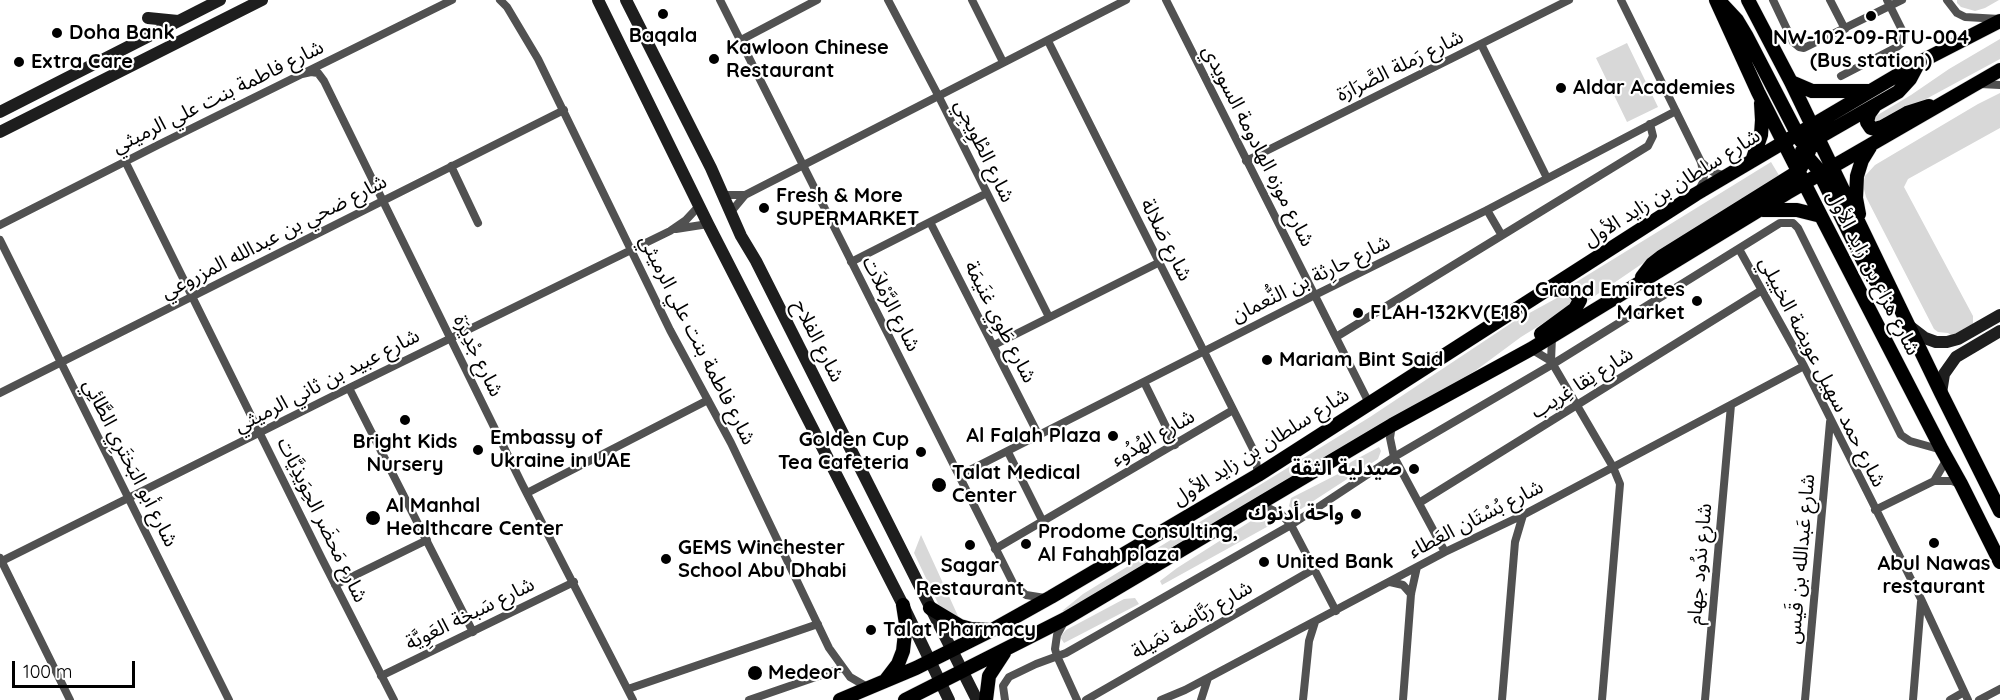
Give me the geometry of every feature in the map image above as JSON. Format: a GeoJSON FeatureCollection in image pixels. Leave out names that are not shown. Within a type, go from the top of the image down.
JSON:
{"type":"FeatureCollection","features":[{"type":"Feature","properties":{"kind":"main road"},"geometry":{"type":"LineString","coordinates":[[0,112],[220,0]]}},
{"type":"Feature","properties":{"kind":"main road"},"geometry":{"type":"LineString","coordinates":[[0,132],[262,0]]}},
{"type":"Feature","properties":{"kind":"main road"},"geometry":{"type":"LineString","coordinates":[[598,0],[708,224],[903,605],[949,700]]}},
{"type":"Feature","properties":{"kind":"main road","name":"شارع الفلاح"},"geometry":{"type":"LineString","coordinates":[[626,0],[711,168],[730,213],[977,700]]}},
{"type":"Feature","properties":{"kind":"main road"},"geometry":{"type":"LineString","coordinates":[[1716,0],[1728,9],[1746,35],[1809,154],[1826,171],[1869,273],[1894,296]]}},
{"type":"Feature","properties":{"kind":"main road","name":"شارع هزاع بن زايد الأول"},"geometry":{"type":"LineString","coordinates":[[1716,0],[1758,92],[2000,562]]}},
{"type":"Feature","properties":{"kind":"main road","name":"شارع هزاع بن زايد الأول"},"geometry":{"type":"LineString","coordinates":[[1748,0],[1815,132],[1826,171],[1862,228],[2000,511]]}},
{"type":"Feature","properties":{"kind":"main road"},"geometry":{"type":"LineString","coordinates":[[148,18],[180,21]]}},
{"type":"Feature","properties":{"kind":"main road","name":"شارع سلطان بن زايد الأول"},"geometry":{"type":"LineString","coordinates":[[840,700],[930,661],[1051,597],[1258,475],[1696,194],[1798,135],[1815,132],[1871,91],[1918,63],[2000,20]]}},
{"type":"Feature","properties":{"kind":"main road"},"geometry":{"type":"LineString","coordinates":[[905,700],[1065,619],[1392,425],[1552,337],[1761,210],[1802,177],[1815,132],[1875,105],[1905,86],[1918,63]]}},
{"type":"Feature","properties":{"kind":"main road"},"geometry":{"type":"LineString","coordinates":[[1638,283],[1652,264],[1661,257],[1802,177],[1826,171],[2000,70]]}},
{"type":"Feature","properties":{"kind":"main road"},"geometry":{"type":"LineString","coordinates":[[1791,82],[1812,91],[1871,91]]}},
{"type":"Feature","properties":{"kind":"main road"},"geometry":{"type":"LineString","coordinates":[[1752,161],[1759,144],[1762,120],[1758,92]]}},
{"type":"Feature","properties":{"kind":"main road"},"geometry":{"type":"LineString","coordinates":[[1875,105],[1867,118],[1868,125],[1875,129],[1915,110],[1942,104]]}},
{"type":"Feature","properties":{"kind":"main road"},"geometry":{"type":"LineString","coordinates":[[1785,142],[1809,154]]}},
{"type":"Feature","properties":{"kind":"main road"},"geometry":{"type":"LineString","coordinates":[[1862,228],[1856,198],[1857,176],[1862,160],[1871,145]]}},
{"type":"Feature","properties":{"kind":"main road"},"geometry":{"type":"LineString","coordinates":[[1761,210],[1785,209],[1821,216]]}},
{"type":"Feature","properties":{"kind":"main road"},"geometry":{"type":"LineString","coordinates":[[1518,356],[1528,343],[1579,305],[1579,297],[1574,291],[1548,289]]}},
{"type":"Feature","properties":{"kind":"main road"},"geometry":{"type":"LineString","coordinates":[[1907,324],[1925,338],[1936,342],[1947,342],[1958,339],[2000,315]]}},
{"type":"Feature","properties":{"kind":"main road"},"geometry":{"type":"LineString","coordinates":[[1941,393],[1944,374],[1956,357],[2000,331]]}},
{"type":"Feature","properties":{"kind":"main road"},"geometry":{"type":"LineString","coordinates":[[876,686],[898,664],[903,651],[906,624],[903,605]]}},
{"type":"Feature","properties":{"kind":"main road"},"geometry":{"type":"LineString","coordinates":[[930,608],[960,626],[992,630]]}},
{"type":"Feature","properties":{"kind":"main road"},"geometry":{"type":"LineString","coordinates":[[986,700],[989,676],[1009,648]]}},
{"type":"Feature","properties":{"kind":"street","name":"شارع فاطمة بنت علي الرميثي"},"geometry":{"type":"LineString","coordinates":[[0,225],[452,0]]}},
{"type":"Feature","properties":{"kind":"street","name":"شارع فاطمة بنت علي الرميثي"},"geometry":{"type":"LineString","coordinates":[[500,0],[507,7],[538,59],[564,110],[670,330],[708,400],[829,648],[850,677],[876,686]]}},
{"type":"Feature","properties":{"kind":"street","name":"شارع الرَّمْلاَت"},"geometry":{"type":"LineString","coordinates":[[720,0],[1014,585],[1019,591],[1034,598],[1051,597]]}},
{"type":"Feature","properties":{"kind":"street"},"geometry":{"type":"LineString","coordinates":[[741,40],[817,0]]}},
{"type":"Feature","properties":{"kind":"street","name":"شارع الطْوِيجِي"},"geometry":{"type":"LineString","coordinates":[[888,0],[938,95],[1048,317]]}},
{"type":"Feature","properties":{"kind":"street"},"geometry":{"type":"LineString","coordinates":[[972,0],[1003,62]]}},
{"type":"Feature","properties":{"kind":"street"},"geometry":{"type":"LineString","coordinates":[[730,213],[745,195],[1126,0]]}},
{"type":"Feature","properties":{"kind":"street","name":"شارع موزه الهادومة السويدي"},"geometry":{"type":"LineString","coordinates":[[1166,0],[1369,403]]}},
{"type":"Feature","properties":{"kind":"street","name":"شارع رَملة الصَّرَارَة"},"geometry":{"type":"LineString","coordinates":[[1246,161],[1569,0]]}},
{"type":"Feature","properties":{"kind":"street"},"geometry":{"type":"LineString","coordinates":[[1621,0],[1701,162],[1704,176],[1696,194]]}},
{"type":"Feature","properties":{"kind":"street"},"geometry":{"type":"LineString","coordinates":[[1773,0],[1793,42],[1799,47],[1808,47],[1845,29],[1889,3],[1902,0]]}},
{"type":"Feature","properties":{"kind":"street"},"geometry":{"type":"LineString","coordinates":[[1830,0],[1845,29]]}},
{"type":"Feature","properties":{"kind":"street"},"geometry":{"type":"LineString","coordinates":[[1947,0],[1957,13],[1964,16],[1973,19],[2000,20]]}},
{"type":"Feature","properties":{"kind":"street"},"geometry":{"type":"LineString","coordinates":[[1841,76],[1897,48],[1903,42],[1904,34],[1889,3]]}},
{"type":"Feature","properties":{"kind":"street","name":"شارع صَلالة"},"geometry":{"type":"LineString","coordinates":[[1048,41],[1255,453],[1258,475]]}},
{"type":"Feature","properties":{"kind":"street"},"geometry":{"type":"LineString","coordinates":[[1480,44],[1547,178]]}},
{"type":"Feature","properties":{"kind":"street","name":"شارع جْدِيرَة"},"geometry":{"type":"LineString","coordinates":[[302,74],[314,72],[321,76],[527,493],[633,700]]}},
{"type":"Feature","properties":{"kind":"street"},"geometry":{"type":"LineString","coordinates":[[1977,84],[2000,85]]}},
{"type":"Feature","properties":{"kind":"street","name":"شارع ضحي بن عبدالله المزروعي"},"geometry":{"type":"LineString","coordinates":[[0,393],[564,110]]}},
{"type":"Feature","properties":{"kind":"street","name":"شارع حارِثة بن النُّعمان"},"geometry":{"type":"LineString","coordinates":[[960,475],[1487,210],[1676,111]]}},
{"type":"Feature","properties":{"kind":"street"},"geometry":{"type":"LineString","coordinates":[[1336,337],[1648,146],[1653,136],[1650,124]]}},
{"type":"Feature","properties":{"kind":"street","name":"شارع مَحضَر الحِوَيذِيَّات"},"geometry":{"type":"LineString","coordinates":[[125,161],[394,700]]}},
{"type":"Feature","properties":{"kind":"street"},"geometry":{"type":"LineString","coordinates":[[1701,162],[1713,172],[1726,176]]}},
{"type":"Feature","properties":{"kind":"street"},"geometry":{"type":"LineString","coordinates":[[452,166],[478,223]]}},
{"type":"Feature","properties":{"kind":"street"},"geometry":{"type":"LineString","coordinates":[[851,262],[987,194]]}},
{"type":"Feature","properties":{"kind":"street"},"geometry":{"type":"LineString","coordinates":[[722,195],[745,195]]}},
{"type":"Feature","properties":{"kind":"street","name":"شارع عبيد بن ثاني الرميثي"},"geometry":{"type":"LineString","coordinates":[[0,561],[670,231],[686,220],[699,206]]}},
{"type":"Feature","properties":{"kind":"street"},"geometry":{"type":"LineString","coordinates":[[1487,210],[1501,234]]}},
{"type":"Feature","properties":{"kind":"street","name":"شارع طَوِي غنَيمَة"},"geometry":{"type":"LineString","coordinates":[[930,222],[1040,436]]}},
{"type":"Feature","properties":{"kind":"street"},"geometry":{"type":"LineString","coordinates":[[1005,700],[1003,686],[1009,677],[1066,653],[1291,525],[1394,457],[1780,224],[1792,223],[1798,228],[1901,435],[1910,441],[1944,453],[1944,464],[1934,481]]}},
{"type":"Feature","properties":{"kind":"street","name":"شارع عبيد بن ثاني الرميثي"},"geometry":{"type":"LineString","coordinates":[[670,231],[708,224]]}},
{"type":"Feature","properties":{"kind":"street","name":"شارع أبو البَختَرِي الطَّائِي"},"geometry":{"type":"LineString","coordinates":[[0,240],[229,700]]}},
{"type":"Feature","properties":{"kind":"street","name":"شارع حمد سهيل عويضة الخييلي"},"geometry":{"type":"LineString","coordinates":[[1739,249],[1804,366],[1921,599],[1966,696]]}},
{"type":"Feature","properties":{"kind":"street"},"geometry":{"type":"LineString","coordinates":[[994,345],[1158,262]]}},
{"type":"Feature","properties":{"kind":"street","name":"شارع نِقا غِريب"},"geometry":{"type":"LineString","coordinates":[[1419,503],[1762,290]]}},
{"type":"Feature","properties":{"kind":"street"},"geometry":{"type":"LineString","coordinates":[[1552,337],[1552,363]]}},
{"type":"Feature","properties":{"kind":"street"},"geometry":{"type":"LineString","coordinates":[[1531,349],[1552,363],[1618,478],[1620,491],[1602,700]]}},
{"type":"Feature","properties":{"kind":"street","name":"شارع بُسْتَان العَطاء"},"geometry":{"type":"LineString","coordinates":[[1161,700],[1185,690],[1445,552],[1502,526],[1804,366]]}},
{"type":"Feature","properties":{"kind":"street"},"geometry":{"type":"LineString","coordinates":[[1144,382],[1175,445]]}},
{"type":"Feature","properties":{"kind":"street"},"geometry":{"type":"LineString","coordinates":[[349,388],[473,632]]}},
{"type":"Feature","properties":{"kind":"street"},"geometry":{"type":"LineString","coordinates":[[527,493],[708,400]]}},
{"type":"Feature","properties":{"kind":"street","name":"شارع ندُود جهام"},"geometry":{"type":"LineString","coordinates":[[1705,700],[1731,405]]}},
{"type":"Feature","properties":{"kind":"street","name":"شارع الهُدُوء"},"geometry":{"type":"LineString","coordinates":[[996,549],[1233,410]]}},
{"type":"Feature","properties":{"kind":"street"},"geometry":{"type":"LineString","coordinates":[[1713,415],[1724,422],[1727,430]]}},
{"type":"Feature","properties":{"kind":"street","name":"شارع عَبدالله بن قَيس"},"geometry":{"type":"LineString","coordinates":[[1805,700],[1830,421]]}},
{"type":"Feature","properties":{"kind":"street"},"geometry":{"type":"LineString","coordinates":[[1392,425],[1390,444],[1394,457],[1445,552]]}},
{"type":"Feature","properties":{"kind":"street"},"geometry":{"type":"LineString","coordinates":[[1008,452],[1043,522]]}},
{"type":"Feature","properties":{"kind":"street"},"geometry":{"type":"LineString","coordinates":[[1255,453],[1277,463]]}},
{"type":"Feature","properties":{"kind":"street"},"geometry":{"type":"LineString","coordinates":[[1934,481],[1952,481],[1961,484]]}},
{"type":"Feature","properties":{"kind":"street","name":"شارع حمد سهيل عويضة الخييلي"},"geometry":{"type":"LineString","coordinates":[[1875,510],[1934,481]]}},
{"type":"Feature","properties":{"kind":"street"},"geometry":{"type":"LineString","coordinates":[[1260,504],[1281,514],[1291,525],[1336,611]]}},
{"type":"Feature","properties":{"kind":"street"},"geometry":{"type":"LineString","coordinates":[[1502,700],[1515,542],[1523,515]]}},
{"type":"Feature","properties":{"kind":"street"},"geometry":{"type":"LineString","coordinates":[[1502,526],[1509,531],[1515,542]]}},
{"type":"Feature","properties":{"kind":"street"},"geometry":{"type":"LineString","coordinates":[[335,585],[427,540]]}},
{"type":"Feature","properties":{"kind":"street"},"geometry":{"type":"LineString","coordinates":[[0,561],[70,700]]}},
{"type":"Feature","properties":{"kind":"street"},"geometry":{"type":"LineString","coordinates":[[1403,700],[1411,594],[1417,567]]}},
{"type":"Feature","properties":{"kind":"street","name":"شارع رَبَّاضة نمَيلة"},"geometry":{"type":"LineString","coordinates":[[1086,700],[1314,569]]}},
{"type":"Feature","properties":{"kind":"street","name":"شارع سَبخة العَوِيَّة"},"geometry":{"type":"LineString","coordinates":[[381,676],[574,582]]}},
{"type":"Feature","properties":{"kind":"street"},"geometry":{"type":"LineString","coordinates":[[1390,582],[1403,585],[1411,594]]}},
{"type":"Feature","properties":{"kind":"street"},"geometry":{"type":"LineString","coordinates":[[1913,700],[1921,599]]}},
{"type":"Feature","properties":{"kind":"street"},"geometry":{"type":"LineString","coordinates":[[1065,619],[1057,635],[1055,649],[1077,700]]}},
{"type":"Feature","properties":{"kind":"street"},"geometry":{"type":"LineString","coordinates":[[1303,700],[1308,648],[1315,622]]}},
{"type":"Feature","properties":{"kind":"street"},"geometry":{"type":"LineString","coordinates":[[628,689],[818,624]]}},
{"type":"Feature","properties":{"kind":"street"},"geometry":{"type":"LineString","coordinates":[[1295,632],[1308,648]]}},
{"type":"Feature","properties":{"kind":"street"},"geometry":{"type":"LineString","coordinates":[[749,700],[842,668]]}},
{"type":"Feature","properties":{"kind":"street"},"geometry":{"type":"LineString","coordinates":[[1185,690],[1200,700],[1209,677]]}},
{"type":"Feature","properties":{"kind":"street"},"geometry":{"type":"LineString","coordinates":[[1979,700],[2000,689]]}},
{"type":"Feature","properties":{"kind":"street"},"geometry":{"type":"LineString","coordinates":[[1950,700],[1966,696]]}},
{"type":"Feature","properties":{"kind":"shaded area"},"geometry":{"type":"Polygon","coordinates":[[[1957,0],[1999,0],[1975,11],[1961,7],[1957,0]]]}},
{"type":"Feature","properties":{"kind":"shaded area"},"geometry":{"type":"Polygon","coordinates":[[[2000,39],[2000,59],[1878,125],[1871,119],[1949,69],[2000,39]]]}},
{"type":"Feature","properties":{"kind":"shaded area"},"geometry":{"type":"Polygon","coordinates":[[[1627,43],[1658,107],[1627,122],[1596,58],[1627,43]]]}},
{"type":"Feature","properties":{"kind":"shaded area"},"geometry":{"type":"Polygon","coordinates":[[[2000,93],[2000,128],[1908,179],[1904,187],[1973,316],[1973,324],[1952,336],[1934,329],[1866,197],[1863,185],[1865,176],[1875,165],[2000,93]]]}},
{"type":"Feature","properties":{"kind":"shaded area"},"geometry":{"type":"Polygon","coordinates":[[[1771,162],[1780,177],[1655,255],[1583,304],[1573,284],[1771,162]]]}},
{"type":"Feature","properties":{"kind":"shaded area"},"geometry":{"type":"Polygon","coordinates":[[[1566,293],[1574,300],[1571,306],[1521,337],[1475,371],[1070,610],[1062,611],[1083,594],[1370,417],[1513,322],[1566,293]]]}},
{"type":"Feature","properties":{"kind":"shaded area"},"geometry":{"type":"Polygon","coordinates":[[[1379,447],[1381,451],[1378,459],[1301,509],[1292,509],[1289,506],[1291,498],[1338,474],[1351,462],[1379,447]]]}},
{"type":"Feature","properties":{"kind":"shaded area"},"geometry":{"type":"Polygon","coordinates":[[[1266,517],[1272,518],[1274,523],[1162,585],[1160,581],[1177,568],[1251,521],[1266,517]]]}},
{"type":"Feature","properties":{"kind":"shaded area"},"geometry":{"type":"Polygon","coordinates":[[[921,535],[958,616],[943,614],[914,553],[921,535]]]}},
{"type":"Feature","properties":{"kind":"shaded area"},"geometry":{"type":"Polygon","coordinates":[[[1135,598],[1139,604],[1064,643],[1060,637],[1066,630],[1124,599],[1135,598]]]}},
{"type":"Feature","properties":{"kind":"place","name":"Baqala"},"geometry":{"type":"Point","coordinates":[663,14]}},
{"type":"Feature","properties":{"kind":"place","name":"NW-102-09-RTU-004 (Bus station)"},"geometry":{"type":"Point","coordinates":[1871,16]}},
{"type":"Feature","properties":{"kind":"place","name":"Doha Bank"},"geometry":{"type":"Point","coordinates":[57,33]}},
{"type":"Feature","properties":{"kind":"place","name":"Kawloon Chinese Restaurant"},"geometry":{"type":"Point","coordinates":[714,59]}},
{"type":"Feature","properties":{"kind":"place","name":"Extra Care"},"geometry":{"type":"Point","coordinates":[19,62]}},
{"type":"Feature","properties":{"kind":"place","name":"Aldar Academies"},"geometry":{"type":"Point","coordinates":[1561,88]}},
{"type":"Feature","properties":{"kind":"place","name":"Fresh & More SUPERMARKET"},"geometry":{"type":"Point","coordinates":[764,208]}},
{"type":"Feature","properties":{"kind":"place","name":"Grand Emirates Market"},"geometry":{"type":"Point","coordinates":[1697,301]}},
{"type":"Feature","properties":{"kind":"place","name":"FLAH-132KV(E18)"},"geometry":{"type":"Point","coordinates":[1358,313]}},
{"type":"Feature","properties":{"kind":"place","name":"Mariam Bint Said"},"geometry":{"type":"Point","coordinates":[1267,360]}},
{"type":"Feature","properties":{"kind":"place","name":"Bright Kids Nursery"},"geometry":{"type":"Point","coordinates":[405,420]}},
{"type":"Feature","properties":{"kind":"place","name":"Al Falah Plaza"},"geometry":{"type":"Point","coordinates":[1113,436]}},
{"type":"Feature","properties":{"kind":"place","name":"Embassy of Ukraine in UAE"},"geometry":{"type":"Point","coordinates":[478,450]}},
{"type":"Feature","properties":{"kind":"place","name":"Golden Cup Tea Cafeteria"},"geometry":{"type":"Point","coordinates":[921,452]}},
{"type":"Feature","properties":{"kind":"place","name":"صيدلية الثقة"},"geometry":{"type":"Point","coordinates":[1414,469]}},
{"type":"Feature","properties":{"kind":"place","name":"Talat Medical Center"},"geometry":{"type":"Point","coordinates":[939,485]}},
{"type":"Feature","properties":{"kind":"place","name":"واحة أدنوك"},"geometry":{"type":"Point","coordinates":[1356,514]}},
{"type":"Feature","properties":{"kind":"place","name":"Al Manhal Healthcare Center"},"geometry":{"type":"Point","coordinates":[373,518]}},
{"type":"Feature","properties":{"kind":"place","name":"Abul Nawas restaurant"},"geometry":{"type":"Point","coordinates":[1934,543]}},
{"type":"Feature","properties":{"kind":"place","name":"Prodome Consulting, Al Fahah plaza"},"geometry":{"type":"Point","coordinates":[1026,544]}},
{"type":"Feature","properties":{"kind":"place","name":"Sagar Restaurant"},"geometry":{"type":"Point","coordinates":[970,545]}},
{"type":"Feature","properties":{"kind":"place","name":"GEMS Winchester School Abu Dhabi"},"geometry":{"type":"Point","coordinates":[666,559]}},
{"type":"Feature","properties":{"kind":"place","name":"United Bank"},"geometry":{"type":"Point","coordinates":[1264,562]}},
{"type":"Feature","properties":{"kind":"place","name":"Talat Pharmacy"},"geometry":{"type":"Point","coordinates":[871,630]}},
{"type":"Feature","properties":{"kind":"place","name":"Medeor"},"geometry":{"type":"Point","coordinates":[755,673]}}]}
